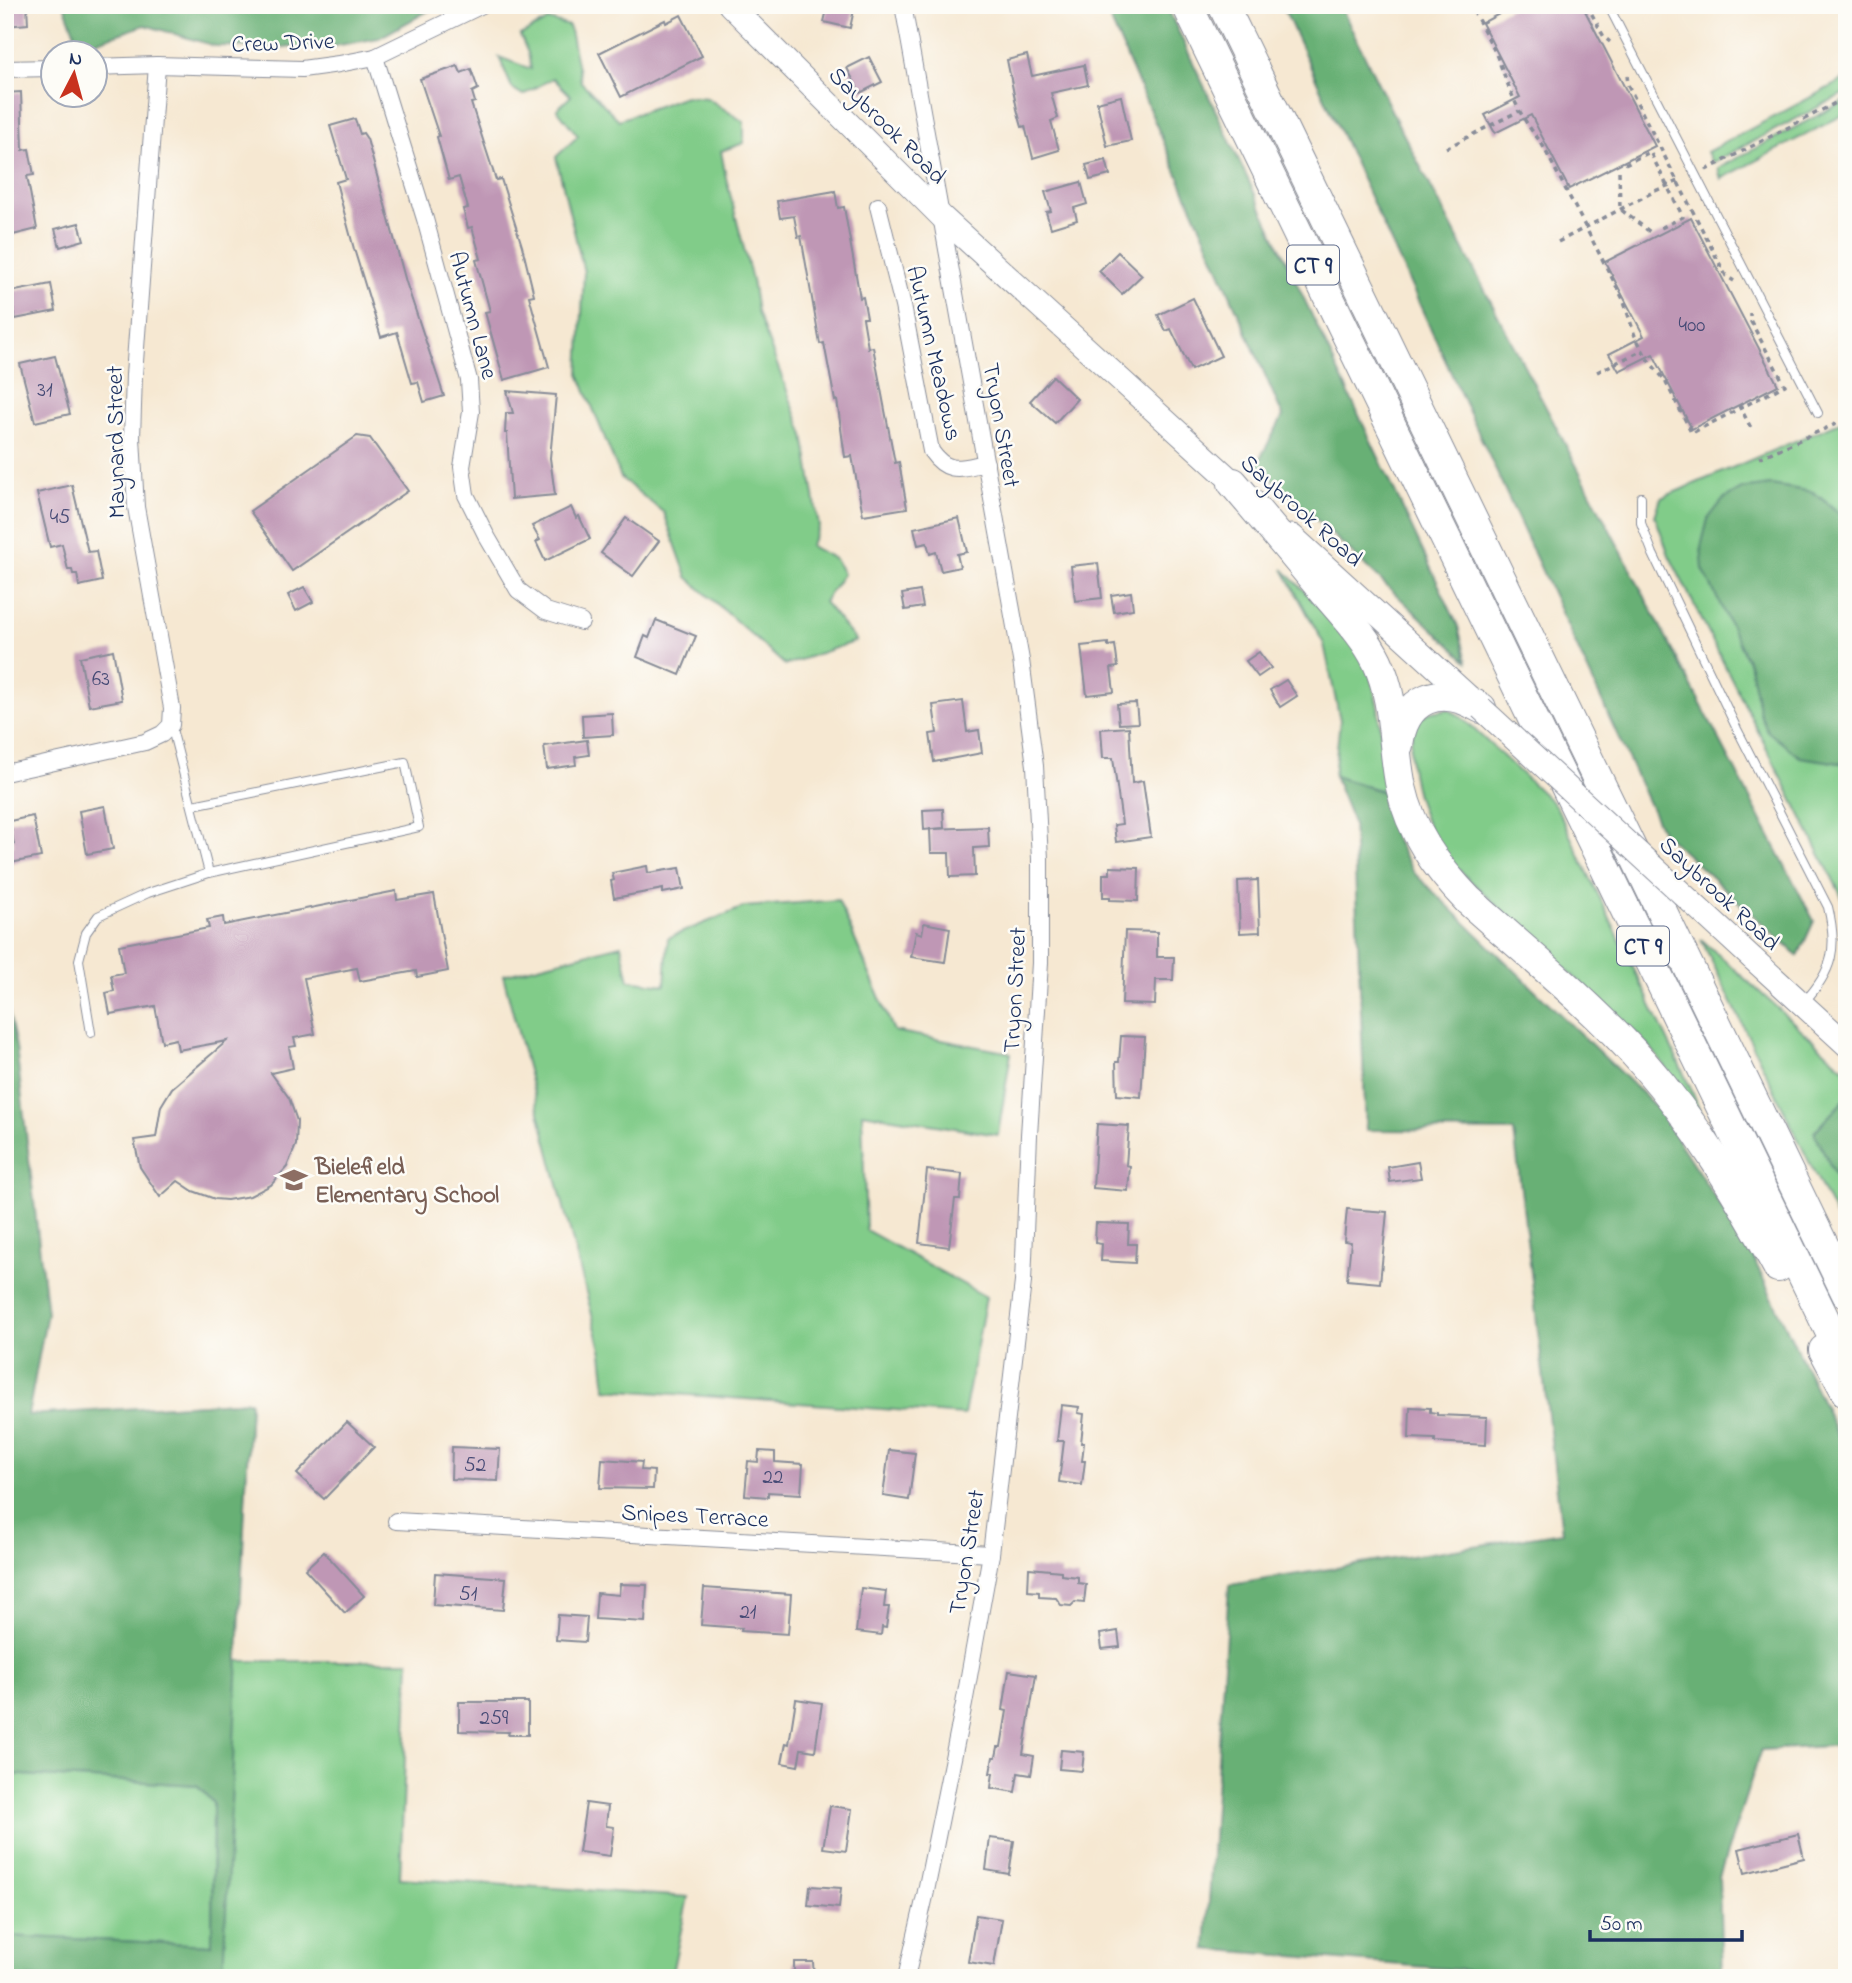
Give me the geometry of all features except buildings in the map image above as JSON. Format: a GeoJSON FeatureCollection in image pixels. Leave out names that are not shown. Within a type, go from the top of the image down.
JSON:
{"type":"FeatureCollection","features":[{"type":"Feature","properties":{"kind":"highway","name":"CT 9"},"geometry":{"type":"LineString","coordinates":[[1187,5],[1847,1366]]}},
{"type":"Feature","properties":{"kind":"highway","name":"CT 9"},"geometry":{"type":"LineString","coordinates":[[1223,5],[1847,1294]]}},
{"type":"Feature","properties":{"kind":"highway"},"geometry":{"type":"LineString","coordinates":[[1237,5],[1312,190]]}},
{"type":"Feature","properties":{"kind":"highway"},"geometry":{"type":"LineString","coordinates":[[1233,482],[1352,624],[1377,661],[1390,704],[1401,787],[1416,832],[1447,878],[1612,1031],[1669,1093],[1764,1241],[1847,1393]]}},
{"type":"Feature","properties":{"kind":"highway"},"geometry":{"type":"LineString","coordinates":[[1398,762],[1400,729],[1405,716],[1413,707],[1426,699],[1442,695],[1457,696],[1481,708]]}},
{"type":"Feature","properties":{"kind":"main road","name":"Saybrook Road"},"geometry":{"type":"LineString","coordinates":[[730,5],[942,217],[1847,1045]]}},
{"type":"Feature","properties":{"kind":"street","name":"Crew Drive"},"geometry":{"type":"LineString","coordinates":[[108,66],[302,69],[375,57],[482,5]]}},
{"type":"Feature","properties":{"kind":"street","name":"Tryon Street"},"geometry":{"type":"LineString","coordinates":[[903,5],[1021,660],[1035,766],[1040,859],[1040,963],[1023,1282],[991,1554],[964,1704],[906,1978]]}},
{"type":"Feature","properties":{"kind":"street","name":"Autumn Lane"},"geometry":{"type":"LineString","coordinates":[[375,57],[414,180],[469,380],[471,412],[462,467],[466,495],[518,590],[546,611],[581,622]]}},
{"type":"Feature","properties":{"kind":"street","name":"Maynard Street"},"geometry":{"type":"LineString","coordinates":[[157,65],[134,375],[132,438],[135,507],[172,708],[172,725]]}},
{"type":"Feature","properties":{"kind":"street"},"geometry":{"type":"LineString","coordinates":[[5,69],[38,68]]}},
{"type":"Feature","properties":{"kind":"street","name":"Autumn Meadows"},"geometry":{"type":"LineString","coordinates":[[878,206],[903,306],[931,451],[939,462],[948,468],[986,463]]}},
{"type":"Feature","properties":{"kind":"street"},"geometry":{"type":"LineString","coordinates":[[5,773],[145,742],[162,734],[172,725]]}},
{"type":"Feature","properties":{"kind":"street","name":"Snipes Terrace"},"geometry":{"type":"LineString","coordinates":[[396,1521],[991,1554]]}},
{"type":"Feature","properties":{"kind":"lane"},"geometry":{"type":"LineString","coordinates":[[1608,5],[1818,412]]}},
{"type":"Feature","properties":{"kind":"lane"},"geometry":{"type":"LineString","coordinates":[[1641,497],[1641,523],[1653,554],[1737,729],[1828,907],[1833,929],[1833,949],[1828,970],[1819,986],[1802,1004]]}},
{"type":"Feature","properties":{"kind":"lane"},"geometry":{"type":"LineString","coordinates":[[172,725],[209,873]]}},
{"type":"Feature","properties":{"kind":"lane"},"geometry":{"type":"LineString","coordinates":[[91,1033],[79,960],[83,940],[91,924],[107,910],[209,873],[419,827],[405,762],[193,805]]}},
{"type":"Feature","properties":{"kind":"path"},"geometry":{"type":"LineString","coordinates":[[1481,5],[1473,10],[1499,62],[1524,122],[1541,142],[1623,299],[1643,350],[1664,379],[1692,433],[1785,385],[1751,320],[1751,304]]}},
{"type":"Feature","properties":{"kind":"path"},"geometry":{"type":"LineString","coordinates":[[1587,5],[1604,37],[1616,46]]}},
{"type":"Feature","properties":{"kind":"path"},"geometry":{"type":"LineString","coordinates":[[1627,65],[1628,85],[1726,275],[1741,285]]}},
{"type":"Feature","properties":{"kind":"path"},"geometry":{"type":"LineString","coordinates":[[1558,242],[1847,97]]}},
{"type":"Feature","properties":{"kind":"path"},"geometry":{"type":"LineString","coordinates":[[1446,148],[1519,111]]}},
{"type":"Feature","properties":{"kind":"path"},"geometry":{"type":"LineString","coordinates":[[1625,164],[1650,152],[1683,217],[1657,230]]}},
{"type":"Feature","properties":{"kind":"path"},"geometry":{"type":"LineString","coordinates":[[1619,171],[1620,209]]}},
{"type":"Feature","properties":{"kind":"path"},"geometry":{"type":"LineString","coordinates":[[1620,209],[1650,232]]}},
{"type":"Feature","properties":{"kind":"path"},"geometry":{"type":"LineString","coordinates":[[1597,372],[1643,350]]}},
{"type":"Feature","properties":{"kind":"path"},"geometry":{"type":"LineString","coordinates":[[1740,407],[1751,428]]}},
{"type":"Feature","properties":{"kind":"path"},"geometry":{"type":"LineString","coordinates":[[1759,458],[1847,419]]}},
{"type":"Feature","properties":{"kind":"green space"},"geometry":{"type":"Polygon","coordinates":[[[64,5],[439,5],[379,38],[323,48],[215,46],[145,25],[107,38],[77,38],[64,5]]]}},
{"type":"Feature","properties":{"kind":"green space"},"geometry":{"type":"Polygon","coordinates":[[[1104,5],[1166,5],[1458,626],[1467,661],[1257,464],[1283,416],[1104,5]]]}},
{"type":"Feature","properties":{"kind":"green space"},"geometry":{"type":"Polygon","coordinates":[[[1282,5],[1340,5],[1395,118],[1814,921],[1798,956],[1662,832],[1282,5]]]}},
{"type":"Feature","properties":{"kind":"green space"},"geometry":{"type":"Polygon","coordinates":[[[549,20],[569,26],[581,82],[619,120],[685,96],[707,98],[744,122],[744,143],[721,151],[726,178],[752,280],[757,312],[804,435],[819,526],[810,546],[835,559],[843,574],[824,602],[856,641],[785,665],[687,577],[664,513],[621,478],[579,374],[584,272],[556,157],[578,136],[557,109],[571,96],[553,78],[523,95],[512,88],[499,57],[531,69],[520,35],[549,20]]]}},
{"type":"Feature","properties":{"kind":"green space"},"geometry":{"type":"Polygon","coordinates":[[[1847,78],[1847,92],[1712,163],[1707,152],[1847,78]]]}},
{"type":"Feature","properties":{"kind":"green space"},"geometry":{"type":"Polygon","coordinates":[[[1847,100],[1847,113],[1721,179],[1718,168],[1847,100]]]}},
{"type":"Feature","properties":{"kind":"green space"},"geometry":{"type":"Polygon","coordinates":[[[1847,419],[1847,519],[1813,492],[1771,485],[1742,489],[1723,500],[1730,621],[1750,666],[1756,694],[1847,665],[1826,761],[1847,764],[1847,907],[1669,555],[1655,516],[1661,498],[1847,419]]]}},
{"type":"Feature","properties":{"kind":"green space"},"geometry":{"type":"Polygon","coordinates":[[[1771,485],[1813,492],[1847,519],[1847,764],[1800,757],[1767,731],[1760,714],[1750,666],[1703,569],[1701,547],[1708,519],[1723,500],[1742,489],[1771,485]]]}},
{"type":"Feature","properties":{"kind":"green space"},"geometry":{"type":"Polygon","coordinates":[[[1283,569],[1355,643],[1370,673],[1378,707],[1386,792],[1334,776],[1340,720],[1324,644],[1283,569]]]}},
{"type":"Feature","properties":{"kind":"green space"},"geometry":{"type":"Polygon","coordinates":[[[1447,709],[1459,715],[1556,806],[1702,1117],[1650,1047],[1463,874],[1438,845],[1422,812],[1412,775],[1412,739],[1417,725],[1426,714],[1447,709]]]}},
{"type":"Feature","properties":{"kind":"green space"},"geometry":{"type":"Polygon","coordinates":[[[1334,776],[1383,792],[1395,839],[1415,874],[1656,1107],[1750,1251],[1847,1455],[1847,1745],[1761,1750],[1719,1877],[1722,1978],[1561,1978],[1206,1949],[1229,1585],[1562,1532],[1514,1131],[1366,1130],[1353,823],[1334,776]]]}},
{"type":"Feature","properties":{"kind":"green space"},"geometry":{"type":"Polygon","coordinates":[[[838,900],[894,1031],[1011,1053],[998,1135],[862,1113],[866,1230],[986,1297],[964,1415],[606,1389],[602,1353],[503,975],[621,945],[629,980],[665,985],[668,938],[744,907],[838,900]]]}},
{"type":"Feature","properties":{"kind":"green space"},"geometry":{"type":"Polygon","coordinates":[[[1701,939],[1847,1071],[1847,1097],[1814,1132],[1847,1199],[1847,1240],[1701,939]]]}},
{"type":"Feature","properties":{"kind":"green space"},"geometry":{"type":"Polygon","coordinates":[[[5,993],[16,1047],[47,1313],[28,1415],[250,1401],[223,1975],[199,1978],[5,1978],[5,1936],[212,1945],[213,1803],[197,1785],[5,1774],[5,993]]]}},
{"type":"Feature","properties":{"kind":"green space"},"geometry":{"type":"Polygon","coordinates":[[[1847,1097],[1847,1199],[1814,1132],[1847,1097]]]}},
{"type":"Feature","properties":{"kind":"green space"},"geometry":{"type":"Polygon","coordinates":[[[250,1401],[237,1661],[409,1661],[400,1878],[688,1897],[671,1978],[199,1978],[222,1975],[233,1744],[5,1473],[97,1411],[250,1401]]]}},
{"type":"Feature","properties":{"kind":"green space"},"geometry":{"type":"Polygon","coordinates":[[[5,1774],[197,1785],[213,1802],[212,1945],[5,1936],[5,1774]]]}},
{"type":"Feature","properties":{"kind":"place","name":"Bielefield Elementary School"},"geometry":{"type":"Point","coordinates":[294,1180]}}]}
